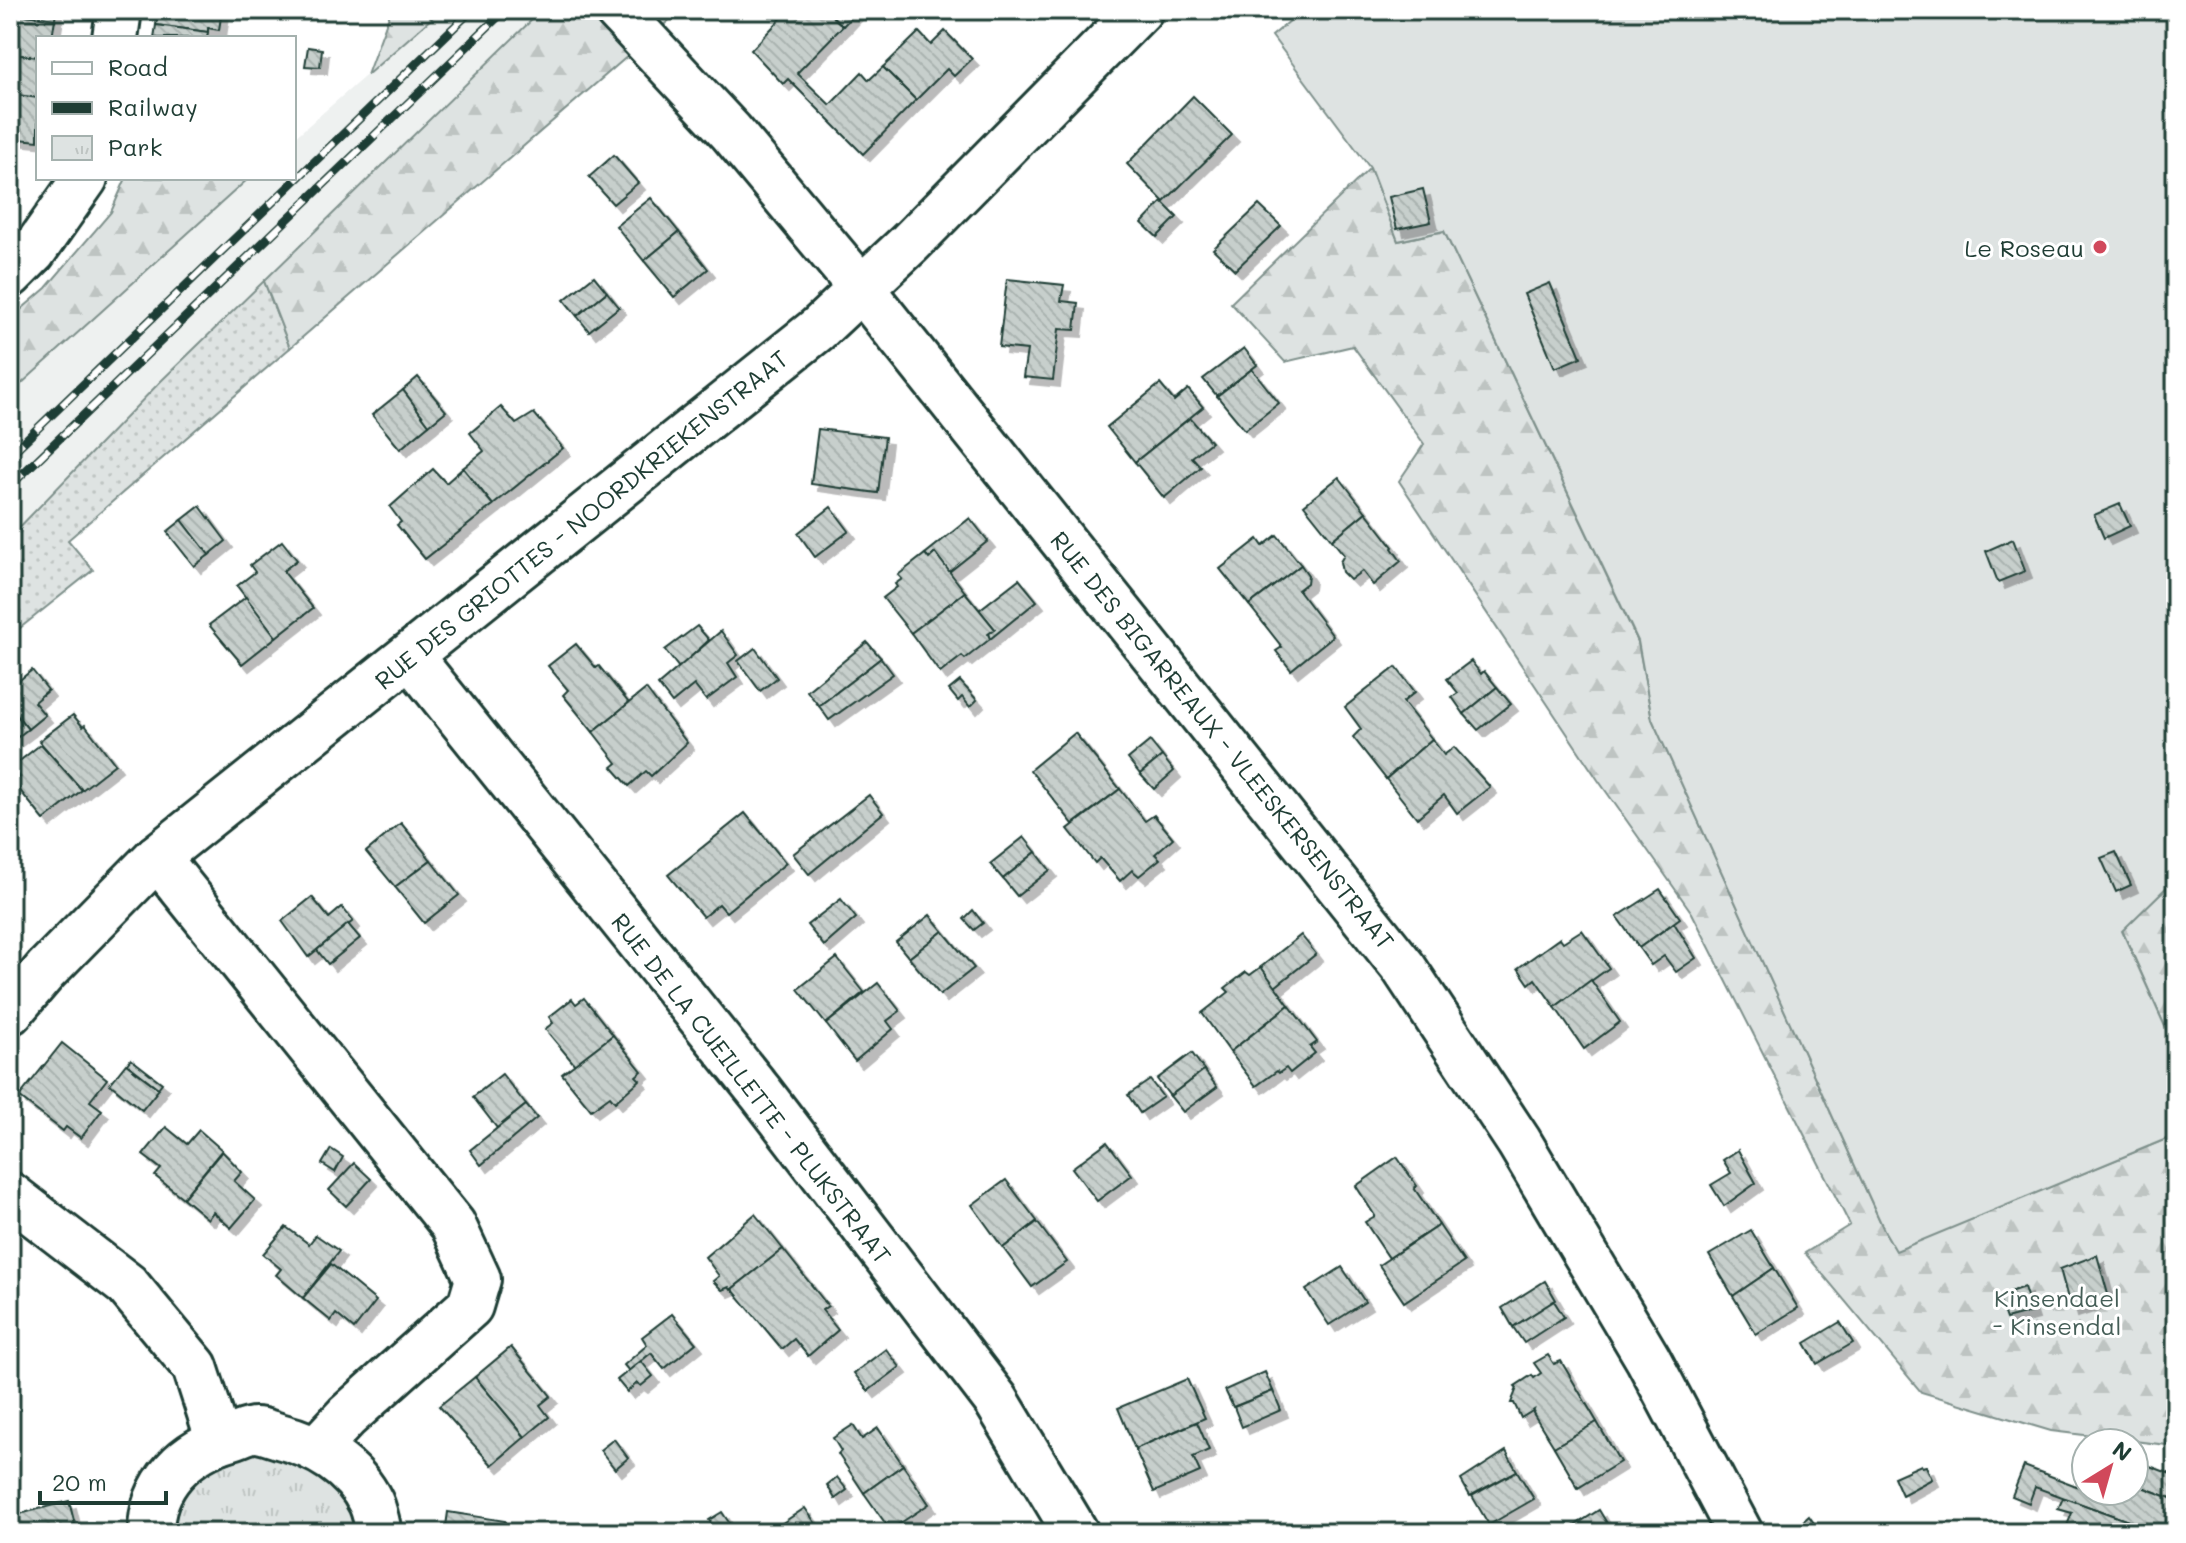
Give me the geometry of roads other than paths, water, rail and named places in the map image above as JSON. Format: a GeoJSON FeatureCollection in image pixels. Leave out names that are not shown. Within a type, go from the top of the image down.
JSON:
{"type":"FeatureCollection","features":[{"type":"Feature","properties":{"kind":"street"},"geometry":{"type":"LineString","coordinates":[[115,36],[119,10]]}},
{"type":"Feature","properties":{"kind":"street","name":"RUE DES BIGARREAUX - VLEESKERSENSTRAAT"},"geometry":{"type":"LineString","coordinates":[[617,10],[731,132],[861,288],[1404,968],[1543,1182],[1648,1359],[1740,1533]]}},
{"type":"Feature","properties":{"kind":"street","name":"RUE DES GRIOTTES - NOORDKRIEKENSTRAAT"},"geometry":{"type":"LineString","coordinates":[[10,1012],[46,970],[157,857],[818,329],[910,243],[1140,10]]}},
{"type":"Feature","properties":{"kind":"street"},"geometry":{"type":"LineString","coordinates":[[10,275],[33,252],[84,180]]}},
{"type":"Feature","properties":{"kind":"street","name":"RUE DE LA CUEILLETTE - PLUKSTRAAT"},"geometry":{"type":"LineString","coordinates":[[410,656],[761,1093],[996,1400],[1076,1533]]}},
{"type":"Feature","properties":{"kind":"street"},"geometry":{"type":"LineString","coordinates":[[157,857],[453,1225],[478,1279],[470,1306],[347,1416],[317,1448]]}},
{"type":"Feature","properties":{"kind":"street"},"geometry":{"type":"LineString","coordinates":[[10,1195],[127,1285],[195,1367],[219,1441]]}},
{"type":"Feature","properties":{"kind":"street"},"geometry":{"type":"LineString","coordinates":[[151,1533],[161,1490],[180,1462],[219,1441],[255,1430],[317,1448],[351,1475],[370,1503],[379,1533]]}},
{"type":"Feature","properties":{"kind":"railway"},"geometry":{"type":"LineString","coordinates":[[296,180],[472,10]]}},
{"type":"Feature","properties":{"kind":"railway"},"geometry":{"type":"LineString","coordinates":[[10,486],[505,10]]}},
{"type":"Feature","properties":{"kind":"railway"},"geometry":{"type":"LineString","coordinates":[[10,455],[296,180]]}},
{"type":"Feature","properties":{"kind":"place","name":"Le Roseau"},"geometry":{"type":"Point","coordinates":[2100,247]}},
{"type":"Feature","properties":{"kind":"park label","name":"Kinsendael - Kinsendal"},"geometry":{"type":"Point","coordinates":[2057,1311]}}]}
